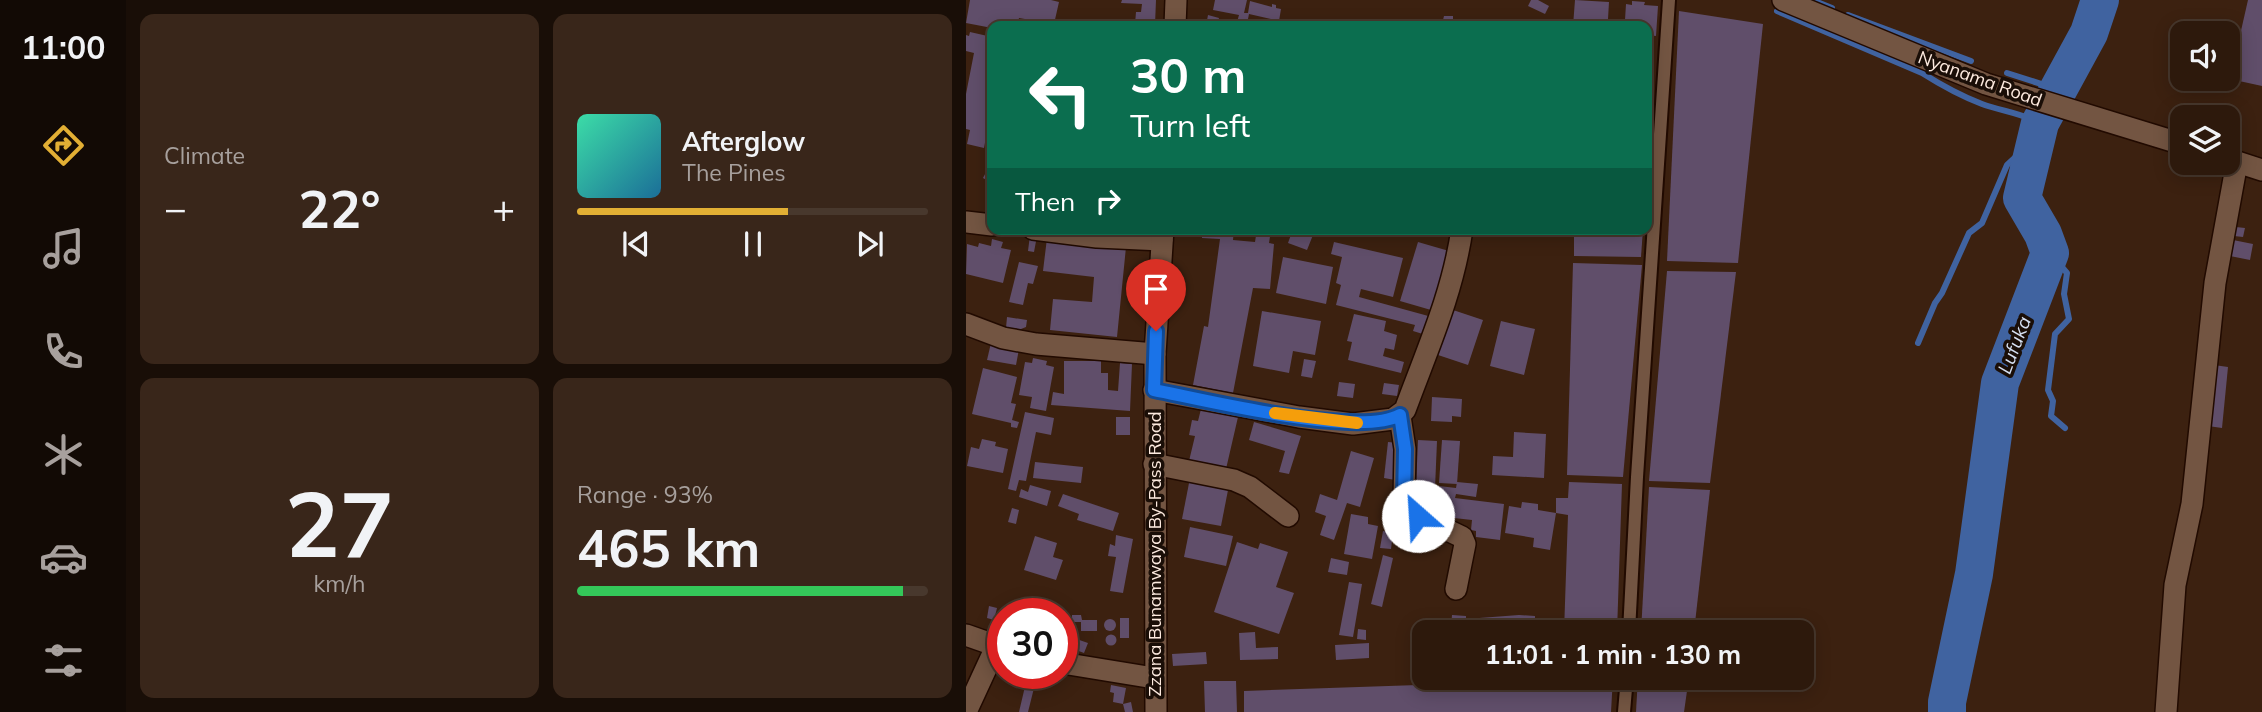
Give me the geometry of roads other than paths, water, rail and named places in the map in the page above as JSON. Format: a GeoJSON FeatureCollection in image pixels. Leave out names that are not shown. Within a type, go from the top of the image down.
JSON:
{"type":"FeatureCollection","features":[{"type":"Feature","properties":{"kind":"street"},"geometry":{"type":"LineString","coordinates":[[1175,21],[1176,0]]}},
{"type":"Feature","properties":{"kind":"street","name":"Nyanama Road"},"geometry":{"type":"LineString","coordinates":[[1783,0],[1986,85],[2170,140]]}},
{"type":"Feature","properties":{"kind":"street"},"geometry":{"type":"LineString","coordinates":[[2240,163],[2262,170]]}},
{"type":"Feature","properties":{"kind":"street"},"geometry":{"type":"LineString","coordinates":[[2166,712],[2175,585],[2192,503],[2215,283],[2230,175]]}},
{"type":"Feature","properties":{"kind":"street"},"geometry":{"type":"LineString","coordinates":[[966,222],[987,224]]}},
{"type":"Feature","properties":{"kind":"street"},"geometry":{"type":"LineString","coordinates":[[1081,235],[1141,235]]}},
{"type":"Feature","properties":{"kind":"street","name":"Zzana Bunamwaya By-Pass Road"},"geometry":{"type":"LineString","coordinates":[[1156,712],[1154,390],[1163,235]]}},
{"type":"Feature","properties":{"kind":"street"},"geometry":{"type":"LineString","coordinates":[[1154,390],[1298,417],[1353,424],[1393,419],[1405,410],[1442,313],[1461,235]]}},
{"type":"Feature","properties":{"kind":"street"},"geometry":{"type":"LineString","coordinates":[[966,324],[1003,338],[1036,344],[1155,354]]}},
{"type":"Feature","properties":{"kind":"street"},"geometry":{"type":"LineString","coordinates":[[1400,415],[1405,449],[1404,500],[1418,516],[1456,532],[1465,544],[1456,589]]}},
{"type":"Feature","properties":{"kind":"street"},"geometry":{"type":"LineString","coordinates":[[1154,464],[1234,480],[1251,487],[1288,516]]}},
{"type":"Feature","properties":{"kind":"street"},"geometry":{"type":"LineString","coordinates":[[966,635],[987,642]]}},
{"type":"Feature","properties":{"kind":"street"},"geometry":{"type":"LineString","coordinates":[[1078,666],[1154,678]]}},
{"type":"Feature","properties":{"kind":"street"},"geometry":{"type":"LineString","coordinates":[[966,712],[987,672]]}},
{"type":"Feature","properties":{"kind":"lane"},"geometry":{"type":"LineString","coordinates":[[1630,620],[1669,0]]}},
{"type":"Feature","properties":{"kind":"lane"},"geometry":{"type":"LineString","coordinates":[[1624,712],[1625,690]]}},
{"type":"Feature","properties":{"kind":"waterway"},"geometry":{"type":"LineString","coordinates":[[1812,0],[1832,8]]}},
{"type":"Feature","properties":{"kind":"waterway","name":"Lufuka"},"geometry":{"type":"LineString","coordinates":[[1947,712],[1974,574],[2000,383],[2050,253],[2043,234],[2022,198],[2040,123],[2089,33],[2100,0]]}},
{"type":"Feature","properties":{"kind":"waterway"},"geometry":{"type":"LineString","coordinates":[[1777,11],[1922,73],[1974,101],[2040,123]]}},
{"type":"Feature","properties":{"kind":"waterway"},"geometry":{"type":"LineString","coordinates":[[1848,15],[1971,61]]}},
{"type":"Feature","properties":{"kind":"waterway"},"geometry":{"type":"LineString","coordinates":[[2007,73],[2057,89]]}},
{"type":"Feature","properties":{"kind":"waterway"},"geometry":{"type":"LineString","coordinates":[[1918,343],[1969,233],[1982,223],[2007,165],[2037,137]]}},
{"type":"Feature","properties":{"kind":"waterway"},"geometry":{"type":"LineString","coordinates":[[2050,253],[2067,273],[2064,294],[2069,319],[2055,334],[2048,390],[2053,401],[2051,416],[2065,428]]}}]}
